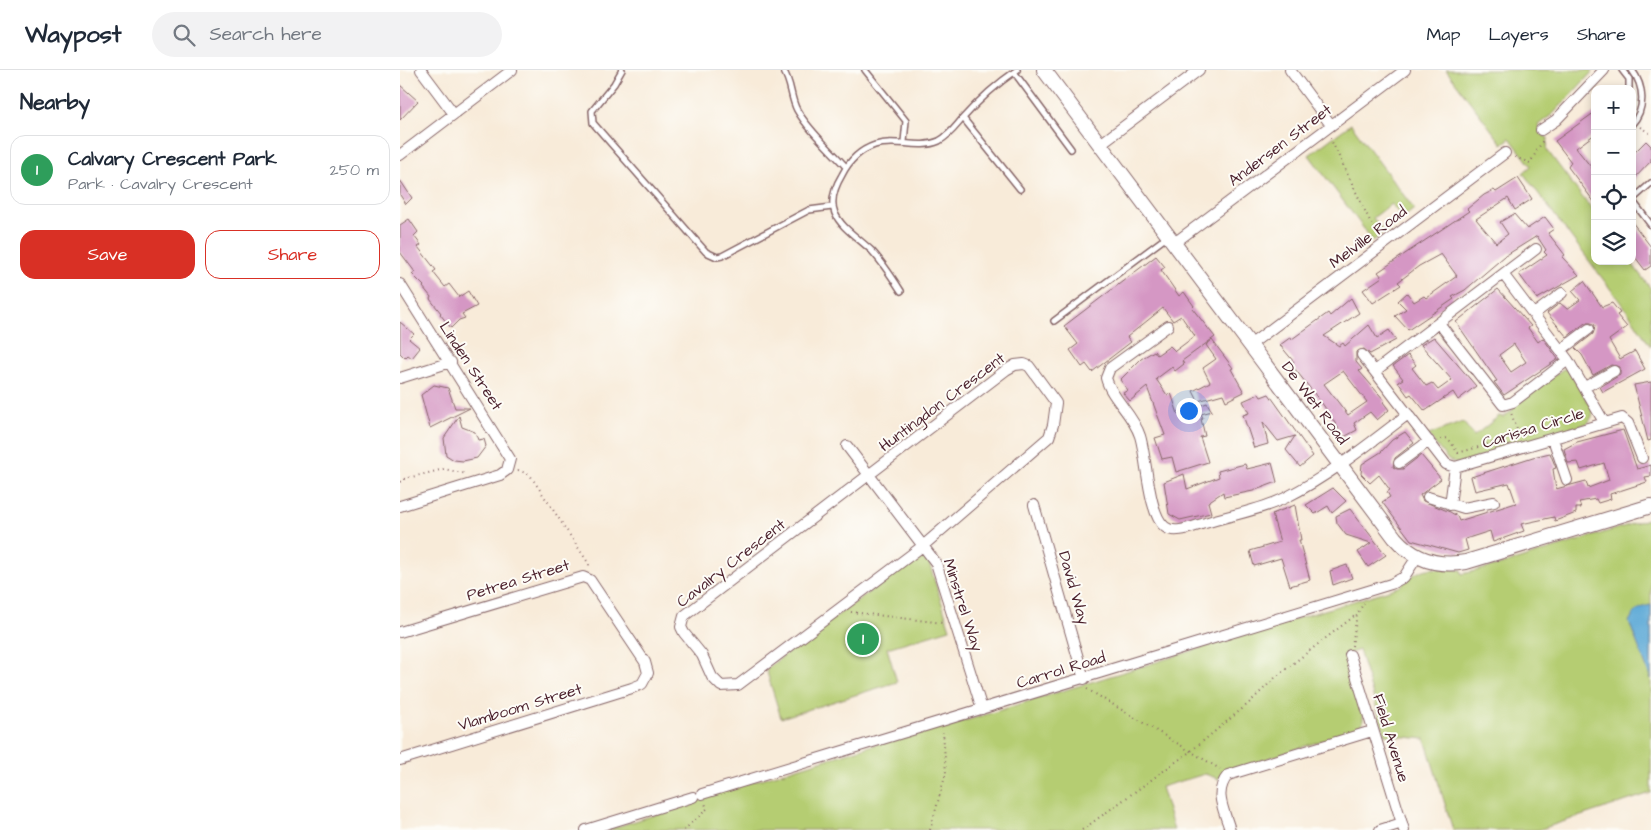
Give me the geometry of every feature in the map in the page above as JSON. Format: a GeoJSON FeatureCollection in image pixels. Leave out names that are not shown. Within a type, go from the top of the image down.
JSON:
{"type":"FeatureCollection","features":[{"type":"Feature","properties":{"kind":"street"},"geometry":{"type":"LineString","coordinates":[[421,70],[454,114]]}},
{"type":"Feature","properties":{"kind":"street"},"geometry":{"type":"LineString","coordinates":[[400,155],[512,70]]}},
{"type":"Feature","properties":{"kind":"street","name":"De Wet Road"},"geometry":{"type":"LineString","coordinates":[[1044,70],[1395,538],[1417,556],[1444,564],[1476,560],[1651,506]]}},
{"type":"Feature","properties":{"kind":"street"},"geometry":{"type":"LineString","coordinates":[[1099,144],[1199,70]]}},
{"type":"Feature","properties":{"kind":"street"},"geometry":{"type":"LineString","coordinates":[[1290,70],[1328,127]]}},
{"type":"Feature","properties":{"kind":"street","name":"Andersen Street"},"geometry":{"type":"LineString","coordinates":[[1171,240],[1404,70]]}},
{"type":"Feature","properties":{"kind":"street"},"geometry":{"type":"LineString","coordinates":[[1541,130],[1556,120],[1604,70]]}},
{"type":"Feature","properties":{"kind":"street","name":"Melville Road"},"geometry":{"type":"LineString","coordinates":[[1250,345],[1506,153]]}},
{"type":"Feature","properties":{"kind":"street"},"geometry":{"type":"LineString","coordinates":[[1375,371],[1536,250]]}},
{"type":"Feature","properties":{"kind":"street","name":"Carissa Circle"},"geometry":{"type":"LineString","coordinates":[[1455,467],[1604,422],[1568,360],[1503,274]]}},
{"type":"Feature","properties":{"kind":"street","name":"Linden Street"},"geometry":{"type":"LineString","coordinates":[[400,284],[509,454],[509,467]]}},
{"type":"Feature","properties":{"kind":"street"},"geometry":{"type":"LineString","coordinates":[[1534,314],[1562,293]]}},
{"type":"Feature","properties":{"kind":"street"},"geometry":{"type":"LineString","coordinates":[[1439,323],[1503,405],[1510,404],[1568,360]]}},
{"type":"Feature","properties":{"kind":"street"},"geometry":{"type":"LineString","coordinates":[[1168,326],[1108,371],[1106,378],[1108,385],[1127,410],[1141,438],[1156,513],[1164,527],[1169,530],[1177,530],[1276,502],[1339,465],[1408,414]]}},
{"type":"Feature","properties":{"kind":"street"},"geometry":{"type":"LineString","coordinates":[[1561,350],[1589,328]]}},
{"type":"Feature","properties":{"kind":"street"},"geometry":{"type":"LineString","coordinates":[[1362,355],[1446,464],[1455,467],[1450,505]]}},
{"type":"Feature","properties":{"kind":"street"},"geometry":{"type":"LineString","coordinates":[[400,378],[451,362]]}},
{"type":"Feature","properties":{"kind":"street","name":"Huntingdon Crescent"},"geometry":{"type":"LineString","coordinates":[[870,476],[1015,364],[1029,366],[1051,394],[1057,407],[1049,437],[924,545]]}},
{"type":"Feature","properties":{"kind":"street"},"geometry":{"type":"LineString","coordinates":[[1585,387],[1614,371]]}},
{"type":"Feature","properties":{"kind":"street"},"geometry":{"type":"LineString","coordinates":[[1604,422],[1626,419],[1642,458]]}},
{"type":"Feature","properties":{"kind":"street"},"geometry":{"type":"LineString","coordinates":[[1552,439],[1567,480]]}},
{"type":"Feature","properties":{"kind":"street"},"geometry":{"type":"LineString","coordinates":[[1399,463],[1429,441]]}},
{"type":"Feature","properties":{"kind":"street","name":"Minstrel Way"},"geometry":{"type":"LineString","coordinates":[[847,446],[924,545],[936,564],[982,709]]}},
{"type":"Feature","properties":{"kind":"street"},"geometry":{"type":"LineString","coordinates":[[400,506],[504,473],[509,467]]}},
{"type":"Feature","properties":{"kind":"street","name":"Cavalry Crescent"},"geometry":{"type":"LineString","coordinates":[[870,476],[684,616],[681,627],[702,655],[712,677],[721,686],[738,685],[924,545]]}},
{"type":"Feature","properties":{"kind":"street"},"geometry":{"type":"LineString","coordinates":[[1428,497],[1450,505],[1470,508],[1494,502]]}},
{"type":"Feature","properties":{"kind":"street","name":"David Way"},"geometry":{"type":"LineString","coordinates":[[1034,505],[1084,679]]}},
{"type":"Feature","properties":{"kind":"street","name":"Carrol Road"},"geometry":{"type":"LineString","coordinates":[[586,830],[1371,590],[1404,577],[1417,556]]}},
{"type":"Feature","properties":{"kind":"street","name":"Petrea Street"},"geometry":{"type":"LineString","coordinates":[[400,632],[572,578],[588,578],[645,662],[648,668],[647,678]]}},
{"type":"Feature","properties":{"kind":"street","name":"Field Avenue"},"geometry":{"type":"LineString","coordinates":[[1350,655],[1403,827]]}},
{"type":"Feature","properties":{"kind":"street","name":"Vlamboom Street"},"geometry":{"type":"LineString","coordinates":[[400,760],[632,688],[647,678]]}},
{"type":"Feature","properties":{"kind":"street"},"geometry":{"type":"LineString","coordinates":[[1230,830],[1219,794],[1221,783],[1228,775],[1372,731]]}},
{"type":"Feature","properties":{"kind":"street"},"geometry":{"type":"LineString","coordinates":[[1380,830],[1403,827]]}},
{"type":"Feature","properties":{"kind":"lane"},"geometry":{"type":"LineString","coordinates":[[622,70],[614,84],[592,111],[591,119],[706,252],[718,257],[722,256],[809,210],[832,207]]}},
{"type":"Feature","properties":{"kind":"lane"},"geometry":{"type":"LineString","coordinates":[[782,70],[791,85],[794,101],[801,116],[846,168]]}},
{"type":"Feature","properties":{"kind":"lane"},"geometry":{"type":"LineString","coordinates":[[865,70],[906,121],[904,142]]}},
{"type":"Feature","properties":{"kind":"lane"},"geometry":{"type":"LineString","coordinates":[[1622,70],[1629,79],[1628,85]]}},
{"type":"Feature","properties":{"kind":"lane"},"geometry":{"type":"LineString","coordinates":[[1632,70],[1639,82],[1642,94],[1636,120]]}},
{"type":"Feature","properties":{"kind":"lane"},"geometry":{"type":"LineString","coordinates":[[901,291],[880,260],[840,222],[832,207],[833,195],[846,168],[866,149],[887,142],[927,144],[938,141],[952,132],[963,118],[1016,71],[1071,149]]}},
{"type":"Feature","properties":{"kind":"lane"},"geometry":{"type":"LineString","coordinates":[[963,118],[1020,189]]}},
{"type":"Feature","properties":{"kind":"lane"},"geometry":{"type":"LineString","coordinates":[[1636,196],[1651,183]]}},
{"type":"Feature","properties":{"kind":"lane"},"geometry":{"type":"LineString","coordinates":[[1636,205],[1651,225]]}},
{"type":"Feature","properties":{"kind":"lane"},"geometry":{"type":"LineString","coordinates":[[1054,321],[1171,240]]}},
{"type":"Feature","properties":{"kind":"path"},"geometry":{"type":"LineString","coordinates":[[1636,125],[1651,134]]}},
{"type":"Feature","properties":{"kind":"path"},"geometry":{"type":"LineString","coordinates":[[1328,127],[1331,140],[1370,221],[1386,242]]}},
{"type":"Feature","properties":{"kind":"path"},"geometry":{"type":"LineString","coordinates":[[1506,153],[1530,163],[1544,138],[1541,130]]}},
{"type":"Feature","properties":{"kind":"path"},"geometry":{"type":"LineString","coordinates":[[1429,441],[1448,438],[1458,453],[1520,435],[1512,418],[1510,404]]}},
{"type":"Feature","properties":{"kind":"path"},"geometry":{"type":"LineString","coordinates":[[509,467],[530,475],[589,564],[588,578]]}},
{"type":"Feature","properties":{"kind":"path"},"geometry":{"type":"LineString","coordinates":[[400,482],[404,479],[444,469],[486,479]]}},
{"type":"Feature","properties":{"kind":"path"},"geometry":{"type":"LineString","coordinates":[[1350,655],[1357,614],[1371,590]]}},
{"type":"Feature","properties":{"kind":"path"},"geometry":{"type":"LineString","coordinates":[[844,612],[948,623]]}},
{"type":"Feature","properties":{"kind":"path"},"geometry":{"type":"LineString","coordinates":[[1082,830],[1191,751],[1248,704],[1277,676],[1357,614]]}},
{"type":"Feature","properties":{"kind":"path"},"geometry":{"type":"LineString","coordinates":[[1084,679],[1088,690],[1228,775]]}},
{"type":"Feature","properties":{"kind":"path"},"geometry":{"type":"LineString","coordinates":[[930,830],[946,773],[942,721]]}},
{"type":"Feature","properties":{"kind":"path"},"geometry":{"type":"LineString","coordinates":[[684,830],[707,809],[698,796]]}},
{"type":"Feature","properties":{"kind":"green space"},"geometry":{"type":"Polygon","coordinates":[[[1446,70],[1594,70],[1554,113],[1538,125],[1544,136],[1548,138],[1547,150],[1591,209],[1591,263],[1523,173],[1531,166],[1510,138],[1502,144],[1446,70]]]}},
{"type":"Feature","properties":{"kind":"green space"},"geometry":{"type":"Polygon","coordinates":[[[1351,124],[1414,209],[1403,218],[1391,204],[1373,218],[1384,232],[1373,241],[1309,155],[1351,124]]]}},
{"type":"Feature","properties":{"kind":"green space"},"geometry":{"type":"Polygon","coordinates":[[[1592,265],[1633,265],[1651,289],[1651,347],[1630,315],[1592,265]]]}},
{"type":"Feature","properties":{"kind":"green space"},"geometry":{"type":"Polygon","coordinates":[[[1563,369],[1568,369],[1593,410],[1592,417],[1588,423],[1457,464],[1448,460],[1428,435],[1463,422],[1474,436],[1499,416],[1503,417],[1512,411],[1513,406],[1563,369]]]}},
{"type":"Feature","properties":{"kind":"green space"},"geometry":{"type":"Polygon","coordinates":[[[1651,518],[1651,793],[1538,830],[1453,830],[1425,739],[1385,735],[1359,650],[1345,655],[1363,714],[1363,722],[1360,728],[1224,773],[1219,779],[1205,774],[1161,787],[1174,830],[606,830],[696,802],[702,797],[959,719],[968,720],[1399,587],[1415,574],[1427,569],[1461,570],[1462,574],[1497,566],[1651,518]]]}},
{"type":"Feature","properties":{"kind":"green space"},"geometry":{"type":"Polygon","coordinates":[[[917,556],[923,556],[929,563],[950,629],[887,648],[897,682],[781,718],[766,669],[917,556]]]}},
{"type":"Feature","properties":{"kind":"water"},"geometry":{"type":"Polygon","coordinates":[[[1651,605],[1651,679],[1629,622],[1638,610],[1651,605]]]}},
{"type":"Feature","properties":{"kind":"building"},"geometry":{"type":"Polygon","coordinates":[[[400,85],[418,101],[400,120],[400,85]]]}},
{"type":"Feature","properties":{"kind":"building"},"geometry":{"type":"Polygon","coordinates":[[[1591,115],[1591,137],[1576,148],[1591,167],[1591,198],[1568,167],[1571,162],[1555,141],[1591,115]]]}},
{"type":"Feature","properties":{"kind":"building"},"geometry":{"type":"Polygon","coordinates":[[[1646,141],[1651,146],[1651,161],[1636,177],[1636,175],[1636,151],[1646,141]]]}},
{"type":"Feature","properties":{"kind":"building"},"geometry":{"type":"Polygon","coordinates":[[[1518,178],[1532,199],[1515,210],[1508,198],[1476,219],[1496,243],[1508,234],[1500,222],[1514,214],[1527,229],[1545,217],[1554,229],[1548,233],[1565,255],[1562,257],[1579,275],[1537,299],[1519,274],[1547,255],[1537,236],[1505,256],[1465,290],[1452,297],[1454,299],[1408,330],[1395,316],[1406,309],[1398,301],[1407,293],[1414,302],[1424,296],[1426,298],[1457,276],[1441,254],[1419,266],[1398,282],[1401,285],[1373,303],[1363,290],[1382,277],[1378,272],[1469,211],[1467,209],[1484,195],[1494,190],[1496,192],[1518,178]]]}},
{"type":"Feature","properties":{"kind":"building"},"geometry":{"type":"Polygon","coordinates":[[[400,180],[412,198],[406,204],[400,195],[400,180]]]}},
{"type":"Feature","properties":{"kind":"building"},"geometry":{"type":"Polygon","coordinates":[[[409,219],[418,232],[414,236],[421,245],[418,247],[436,270],[433,272],[445,287],[449,284],[459,297],[468,291],[477,306],[462,314],[465,318],[459,320],[451,328],[430,299],[431,297],[424,286],[412,274],[415,272],[400,252],[400,225],[409,219]]]}},
{"type":"Feature","properties":{"kind":"building"},"geometry":{"type":"Polygon","coordinates":[[[1636,227],[1651,247],[1651,266],[1645,270],[1636,258],[1636,227]]]}},
{"type":"Feature","properties":{"kind":"building"},"geometry":{"type":"Polygon","coordinates":[[[1156,256],[1165,267],[1161,270],[1179,296],[1184,292],[1194,306],[1192,308],[1215,337],[1182,361],[1184,364],[1175,371],[1172,367],[1156,379],[1167,395],[1171,393],[1178,414],[1207,403],[1212,411],[1201,414],[1205,436],[1200,437],[1208,462],[1176,472],[1172,457],[1162,459],[1155,438],[1165,435],[1147,387],[1130,401],[1123,393],[1128,390],[1120,380],[1141,359],[1154,351],[1157,355],[1170,346],[1175,351],[1195,336],[1181,316],[1173,321],[1163,308],[1127,337],[1131,342],[1092,372],[1086,364],[1082,367],[1070,350],[1078,344],[1064,326],[1156,256]]]}},
{"type":"Feature","properties":{"kind":"building"},"geometry":{"type":"Polygon","coordinates":[[[1584,281],[1602,307],[1612,303],[1620,313],[1617,315],[1627,327],[1609,340],[1620,359],[1635,351],[1645,369],[1603,392],[1600,387],[1620,375],[1620,367],[1611,365],[1593,375],[1582,355],[1575,348],[1593,334],[1595,325],[1585,323],[1567,337],[1547,313],[1560,303],[1567,309],[1580,300],[1572,291],[1584,281]]]}},
{"type":"Feature","properties":{"kind":"building"},"geometry":{"type":"Polygon","coordinates":[[[1498,289],[1531,326],[1528,328],[1538,342],[1543,338],[1558,359],[1504,395],[1494,382],[1497,381],[1456,322],[1498,289]],[[1514,344],[1499,355],[1511,372],[1526,362],[1514,344]]]}},
{"type":"Feature","properties":{"kind":"building"},"geometry":{"type":"Polygon","coordinates":[[[1351,298],[1359,313],[1324,336],[1339,346],[1343,343],[1345,346],[1369,325],[1377,338],[1389,330],[1396,340],[1370,354],[1364,349],[1356,352],[1356,362],[1362,369],[1359,371],[1385,401],[1383,402],[1389,410],[1377,420],[1370,412],[1354,423],[1357,430],[1344,437],[1324,406],[1291,364],[1294,362],[1280,345],[1291,337],[1292,339],[1328,313],[1330,316],[1351,298]],[[1343,371],[1324,384],[1348,415],[1367,402],[1343,371]]]}},
{"type":"Feature","properties":{"kind":"building"},"geometry":{"type":"Polygon","coordinates":[[[400,322],[414,334],[409,339],[420,348],[412,358],[408,355],[405,358],[400,353],[400,322]]]}},
{"type":"Feature","properties":{"kind":"building"},"geometry":{"type":"Polygon","coordinates":[[[1434,337],[1476,386],[1458,400],[1453,392],[1425,411],[1411,394],[1408,396],[1398,382],[1403,379],[1393,366],[1408,355],[1416,365],[1412,368],[1426,386],[1432,383],[1438,390],[1452,380],[1421,345],[1434,337]]]}},
{"type":"Feature","properties":{"kind":"building"},"geometry":{"type":"Polygon","coordinates":[[[1212,340],[1233,368],[1231,369],[1244,392],[1226,401],[1223,394],[1198,401],[1193,391],[1210,382],[1203,368],[1216,359],[1206,345],[1212,340]]]}},
{"type":"Feature","properties":{"kind":"building"},"geometry":{"type":"Polygon","coordinates":[[[1651,382],[1651,440],[1648,441],[1634,385],[1651,382]]]}},
{"type":"Feature","properties":{"kind":"building"},"geometry":{"type":"Polygon","coordinates":[[[434,385],[448,388],[455,408],[470,408],[430,428],[421,395],[434,385]]]}},
{"type":"Feature","properties":{"kind":"building"},"geometry":{"type":"Polygon","coordinates":[[[1259,394],[1261,397],[1269,394],[1313,456],[1300,467],[1286,450],[1295,436],[1278,441],[1263,422],[1268,444],[1254,448],[1243,415],[1249,413],[1243,401],[1259,394]]]}},
{"type":"Feature","properties":{"kind":"building"},"geometry":{"type":"Polygon","coordinates":[[[459,416],[462,427],[475,432],[478,440],[484,439],[486,446],[477,458],[463,461],[454,460],[446,455],[444,438],[459,416]]]}},
{"type":"Feature","properties":{"kind":"building"},"geometry":{"type":"Polygon","coordinates":[[[1623,430],[1637,469],[1651,465],[1651,476],[1645,477],[1647,482],[1610,494],[1611,499],[1598,503],[1596,499],[1579,502],[1581,508],[1576,508],[1576,513],[1555,521],[1554,517],[1521,524],[1524,531],[1493,542],[1490,531],[1465,539],[1468,550],[1458,553],[1411,540],[1382,502],[1390,497],[1387,492],[1390,490],[1379,475],[1370,483],[1361,474],[1362,464],[1381,452],[1392,440],[1405,432],[1414,443],[1395,458],[1393,467],[1403,469],[1421,455],[1441,479],[1420,495],[1423,501],[1450,512],[1457,516],[1459,521],[1516,503],[1509,483],[1475,491],[1471,477],[1533,457],[1550,453],[1556,468],[1553,469],[1556,489],[1586,481],[1588,488],[1609,480],[1604,463],[1581,470],[1578,462],[1568,463],[1564,449],[1577,442],[1623,430]]]}},
{"type":"Feature","properties":{"kind":"building"},"geometry":{"type":"Polygon","coordinates":[[[1272,463],[1277,482],[1253,491],[1224,497],[1223,492],[1208,502],[1211,513],[1180,520],[1169,514],[1164,482],[1184,474],[1187,489],[1219,477],[1218,471],[1245,464],[1247,469],[1272,463]]]}},
{"type":"Feature","properties":{"kind":"building"},"geometry":{"type":"Polygon","coordinates":[[[1333,488],[1346,501],[1332,513],[1328,506],[1315,514],[1306,505],[1333,488]]]}},
{"type":"Feature","properties":{"kind":"building"},"geometry":{"type":"Polygon","coordinates":[[[1295,505],[1301,540],[1299,540],[1310,580],[1290,586],[1281,558],[1254,566],[1250,551],[1280,542],[1272,514],[1295,505]]]}},
{"type":"Feature","properties":{"kind":"building"},"geometry":{"type":"Polygon","coordinates":[[[1350,509],[1386,555],[1368,567],[1358,552],[1371,543],[1346,535],[1337,523],[1336,516],[1350,509]]]}},
{"type":"Feature","properties":{"kind":"building"},"geometry":{"type":"Polygon","coordinates":[[[1347,565],[1352,578],[1333,585],[1330,571],[1347,565]]]}},
{"type":"Feature","properties":{"kind":"place","name":"Calvary Crescent Park"},"geometry":{"type":"Point","coordinates":[863,639]}}]}
